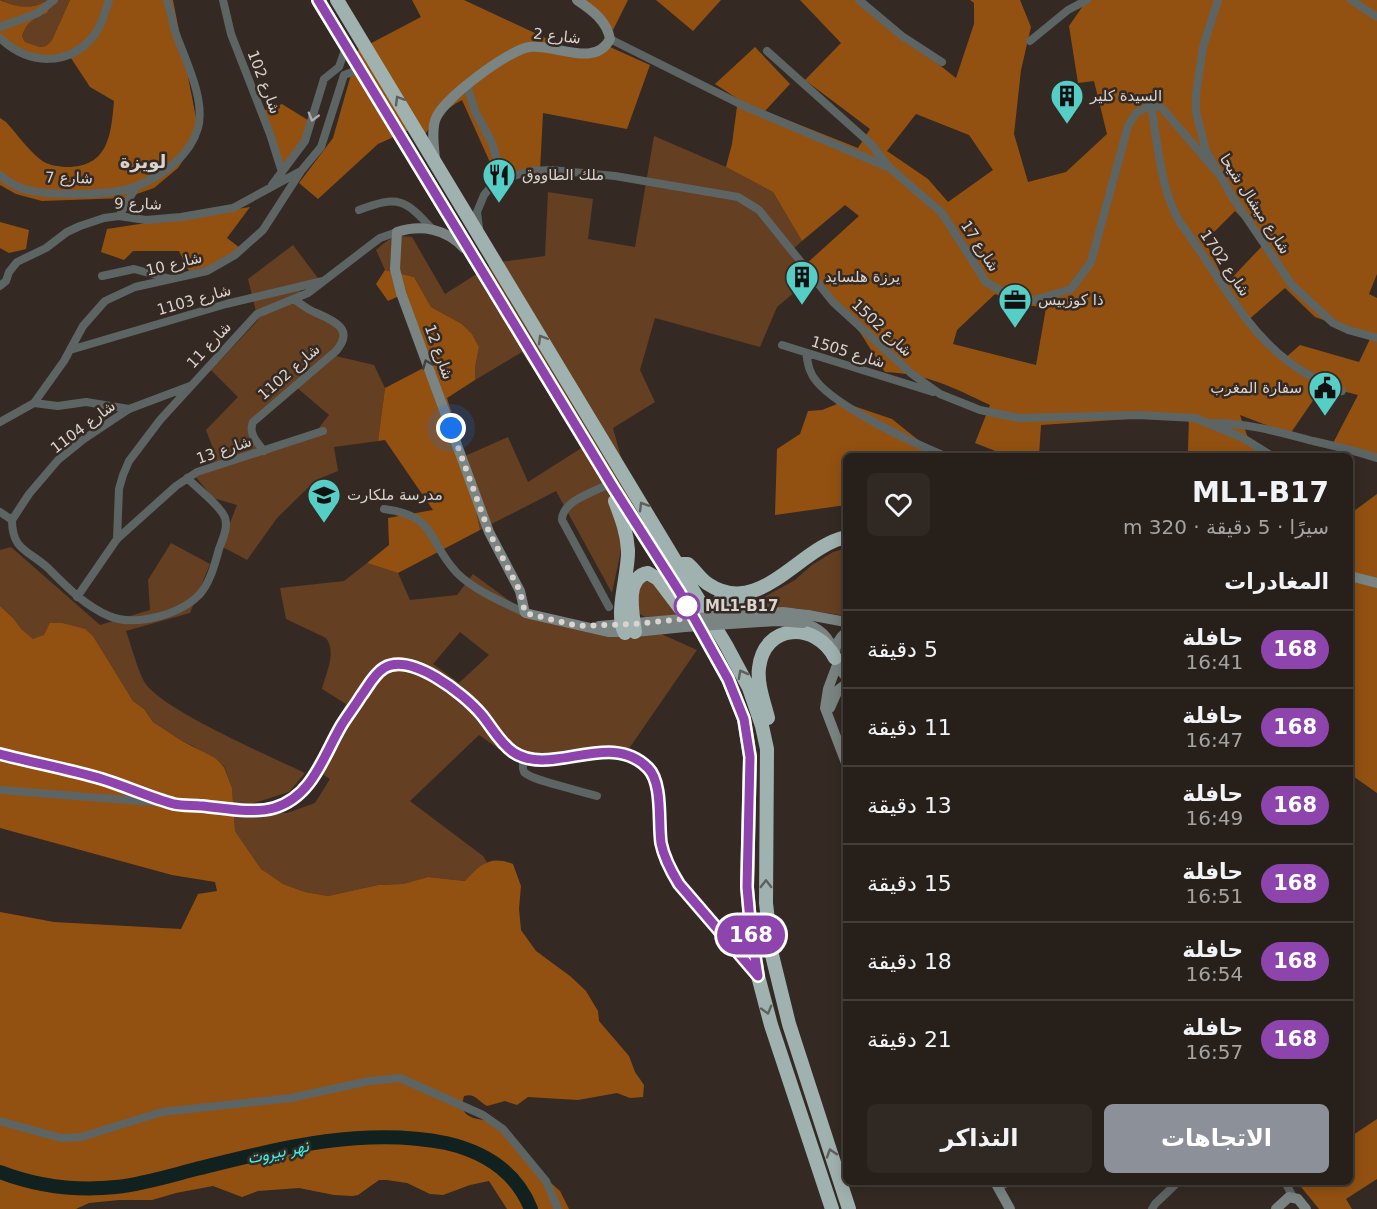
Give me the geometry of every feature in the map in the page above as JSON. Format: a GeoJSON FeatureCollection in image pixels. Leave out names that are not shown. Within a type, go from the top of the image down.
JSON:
{"type":"FeatureCollection","features":[{"type":"Feature","properties":{"kind":"highway"},"geometry":{"type":"LineString","coordinates":[[318,0],[612,485],[679,591],[737,700],[748,741],[750,777],[747,887],[758,976],[771,1025],[832,1209]]}},
{"type":"Feature","properties":{"kind":"highway"},"geometry":{"type":"LineString","coordinates":[[337,0],[679,564],[749,688],[758,711],[767,749],[766,903],[772,955],[789,1023],[849,1209]]}},
{"type":"Feature","properties":{"kind":"highway"},"geometry":{"type":"LineString","coordinates":[[612,485],[628,542],[627,572],[621,610],[629,628]]}},
{"type":"Feature","properties":{"kind":"highway"},"geometry":{"type":"LineString","coordinates":[[679,564],[688,564],[709,585],[730,592],[746,593],[774,581],[827,543],[843,538]]}},
{"type":"Feature","properties":{"kind":"highway"},"geometry":{"type":"LineString","coordinates":[[713,622],[714,611],[720,600],[760,595],[787,579],[812,558],[843,544]]}},
{"type":"Feature","properties":{"kind":"highway"},"geometry":{"type":"LineString","coordinates":[[629,628],[635,581],[640,575],[648,573],[662,584],[713,652]]}},
{"type":"Feature","properties":{"kind":"highway"},"geometry":{"type":"LineString","coordinates":[[767,749],[771,735],[759,676],[762,656],[769,645],[780,635],[806,633],[822,640],[836,659]]}},
{"type":"Feature","properties":{"kind":"street"},"geometry":{"type":"LineString","coordinates":[[0,27],[38,14],[54,0]]}},
{"type":"Feature","properties":{"kind":"street"},"geometry":{"type":"LineString","coordinates":[[0,38],[11,48],[30,57],[44,60],[61,56],[80,48],[95,34],[110,0]]}},
{"type":"Feature","properties":{"kind":"street","name":"شارع 7"},"geometry":{"type":"LineString","coordinates":[[0,176],[23,189],[49,193],[103,192],[136,187],[170,168],[194,140],[199,125],[194,83],[167,0]]}},
{"type":"Feature","properties":{"kind":"street","name":"شارع 102"},"geometry":{"type":"LineString","coordinates":[[223,0],[231,34],[270,134],[282,172]]}},
{"type":"Feature","properties":{"kind":"street","name":"شارع 2"},"geometry":{"type":"LineString","coordinates":[[435,121],[444,106],[510,53],[524,48],[545,47],[587,54],[603,49],[610,39],[608,31],[599,17],[577,0]]}},
{"type":"Feature","properties":{"kind":"street"},"geometry":{"type":"LineString","coordinates":[[858,0],[902,36],[942,62]]}},
{"type":"Feature","properties":{"kind":"street"},"geometry":{"type":"LineString","coordinates":[[1030,41],[1053,21],[1088,0]]}},
{"type":"Feature","properties":{"kind":"street","name":"شارع ميشال شيحا"},"geometry":{"type":"LineString","coordinates":[[1218,0],[1203,47],[1196,94],[1200,131],[1206,151],[1216,171],[1292,285],[1333,323],[1347,330],[1377,338]]}},
{"type":"Feature","properties":{"kind":"street"},"geometry":{"type":"LineString","coordinates":[[1351,0],[1377,17]]}},
{"type":"Feature","properties":{"kind":"street","name":"شارع 17"},"geometry":{"type":"LineString","coordinates":[[610,39],[744,106],[890,168],[942,213],[986,282],[1010,296],[1034,300],[1071,289],[1091,262],[1128,126],[1136,113],[1151,105]]}},
{"type":"Feature","properties":{"kind":"street","name":"شارع 10"},"geometry":{"type":"LineString","coordinates":[[0,422],[34,403],[53,379],[83,326],[105,301],[135,287],[207,271],[244,248],[271,219],[301,171],[323,143],[346,46]]}},
{"type":"Feature","properties":{"kind":"street"},"geometry":{"type":"LineString","coordinates":[[767,51],[871,144],[890,168]]}},
{"type":"Feature","properties":{"kind":"street"},"geometry":{"type":"LineString","coordinates":[[271,186],[305,141],[324,79],[341,71],[360,69]]}},
{"type":"Feature","properties":{"kind":"street"},"geometry":{"type":"LineString","coordinates":[[467,86],[475,111],[492,143],[502,179],[489,189],[480,204],[477,219],[481,238]]}},
{"type":"Feature","properties":{"kind":"street"},"geometry":{"type":"LineString","coordinates":[[1151,105],[1162,108],[1216,171]]}},
{"type":"Feature","properties":{"kind":"street","name":"شارع 1702"},"geometry":{"type":"LineString","coordinates":[[1151,105],[1165,185],[1178,219],[1233,300],[1268,343],[1287,361],[1305,373],[1342,391]]}},
{"type":"Feature","properties":{"kind":"street"},"geometry":{"type":"LineString","coordinates":[[416,128],[435,121],[435,159]]}},
{"type":"Feature","properties":{"kind":"street","name":"شارع 1502"},"geometry":{"type":"LineString","coordinates":[[502,179],[531,171],[561,170],[660,183],[746,200],[759,210],[833,302],[912,375],[940,394],[980,410],[1019,418],[1138,414],[1195,418],[1243,438],[1267,453]]}},
{"type":"Feature","properties":{"kind":"street","name":"شارع 9"},"geometry":{"type":"LineString","coordinates":[[0,286],[6,281],[9,272],[17,262],[46,248],[67,232],[104,218],[119,216],[146,220],[203,214],[233,208],[301,171]]}},
{"type":"Feature","properties":{"kind":"street"},"geometry":{"type":"LineString","coordinates":[[119,216],[136,187]]}},
{"type":"Feature","properties":{"kind":"street"},"geometry":{"type":"LineString","coordinates":[[359,210],[384,201],[402,202],[423,218],[433,230]]}},
{"type":"Feature","properties":{"kind":"street"},"geometry":{"type":"LineString","coordinates":[[397,232],[416,227],[433,230],[455,239],[474,258]]}},
{"type":"Feature","properties":{"kind":"street","name":"شارع 11"},"geometry":{"type":"LineString","coordinates":[[117,539],[119,489],[129,461],[160,420],[258,314],[295,300],[327,280],[380,238],[397,232]]}},
{"type":"Feature","properties":{"kind":"street","name":"شارع 12"},"geometry":{"type":"LineString","coordinates":[[397,232],[395,269],[401,293],[489,532],[520,591],[525,613]]}},
{"type":"Feature","properties":{"kind":"street"},"geometry":{"type":"LineString","coordinates":[[102,276],[134,269],[172,280]]}},
{"type":"Feature","properties":{"kind":"street","name":"شارع 1103"},"geometry":{"type":"LineString","coordinates":[[70,350],[226,304],[327,280]]}},
{"type":"Feature","properties":{"kind":"street","name":"شارع 1102"},"geometry":{"type":"LineString","coordinates":[[264,450],[254,438],[251,428],[253,422],[336,351],[343,337],[342,330],[336,322],[295,300]]}},
{"type":"Feature","properties":{"kind":"street","name":"شارع 1505"},"geometry":{"type":"LineString","coordinates":[[782,345],[940,394]]}},
{"type":"Feature","properties":{"kind":"street"},"geometry":{"type":"LineString","coordinates":[[806,353],[809,371],[818,383],[843,403],[875,422],[939,453]]}},
{"type":"Feature","properties":{"kind":"street","name":"شارع 1104"},"geometry":{"type":"LineString","coordinates":[[12,520],[29,494],[58,460],[84,439],[129,409],[192,386]]}},
{"type":"Feature","properties":{"kind":"street"},"geometry":{"type":"LineString","coordinates":[[34,403],[58,406],[86,402],[129,409]]}},
{"type":"Feature","properties":{"kind":"street"},"geometry":{"type":"LineString","coordinates":[[0,414],[10,417]]}},
{"type":"Feature","properties":{"kind":"street"},"geometry":{"type":"LineString","coordinates":[[1209,423],[1238,423],[1274,430],[1377,458]]}},
{"type":"Feature","properties":{"kind":"street","name":"شارع 13"},"geometry":{"type":"LineString","coordinates":[[77,597],[117,539],[187,478],[197,472],[323,432]]}},
{"type":"Feature","properties":{"kind":"street"},"geometry":{"type":"LineString","coordinates":[[0,512],[12,520],[12,532],[18,545],[45,566],[77,597],[111,616],[129,620],[147,620],[172,611],[199,595],[207,584],[227,524],[224,514],[187,478]]}},
{"type":"Feature","properties":{"kind":"street"},"geometry":{"type":"LineString","coordinates":[[609,607],[566,528],[562,515],[568,507],[612,485]]}},
{"type":"Feature","properties":{"kind":"street"},"geometry":{"type":"LineString","coordinates":[[384,509],[410,514],[421,520],[451,565],[465,579],[525,613],[578,626],[629,628],[783,612],[806,619],[843,622]]}},
{"type":"Feature","properties":{"kind":"street"},"geometry":{"type":"LineString","coordinates":[[1353,577],[1377,583]]}},
{"type":"Feature","properties":{"kind":"street"},"geometry":{"type":"LineString","coordinates":[[806,619],[830,640],[843,672]]}},
{"type":"Feature","properties":{"kind":"street"},"geometry":{"type":"LineString","coordinates":[[843,636],[836,645],[836,659],[825,708],[843,756]]}},
{"type":"Feature","properties":{"kind":"street"},"geometry":{"type":"LineString","coordinates":[[0,790],[256,810],[282,805],[299,794],[314,778],[341,726],[375,676],[385,667],[398,665],[415,668],[436,677],[463,696],[481,714],[505,746],[524,758],[548,759],[615,752],[637,759],[649,769],[658,797],[661,843],[671,871],[679,884],[758,976]]}},
{"type":"Feature","properties":{"kind":"street"},"geometry":{"type":"LineString","coordinates":[[829,721],[831,704],[838,690],[843,686]]}},
{"type":"Feature","properties":{"kind":"street"},"geometry":{"type":"LineString","coordinates":[[0,754],[99,778],[175,804]]}},
{"type":"Feature","properties":{"kind":"street"},"geometry":{"type":"LineString","coordinates":[[524,758],[523,769],[526,774],[597,796]]}},
{"type":"Feature","properties":{"kind":"street"},"geometry":{"type":"LineString","coordinates":[[0,1120],[61,1138],[81,1137],[162,1112],[291,1098],[369,1081],[400,1078],[483,1114],[503,1129],[546,1181],[558,1209]]}},
{"type":"Feature","properties":{"kind":"street"},"geometry":{"type":"LineString","coordinates":[[996,1185],[1010,1209]]}},
{"type":"Feature","properties":{"kind":"street"},"geometry":{"type":"LineString","coordinates":[[1152,1209],[1175,1185]]}},
{"type":"Feature","properties":{"kind":"street"},"geometry":{"type":"LineString","coordinates":[[1286,1185],[1288,1198],[1306,1209]]}},
{"type":"Feature","properties":{"kind":"street"},"geometry":{"type":"LineString","coordinates":[[1276,1209],[1288,1198]]}},
{"type":"Feature","properties":{"kind":"shaded area"},"geometry":{"type":"Polygon","coordinates":[[[0,0],[22,7],[44,2],[50,6],[47,13],[31,21],[22,36],[25,42],[40,47],[46,46],[52,40],[70,0],[173,0],[198,128],[188,153],[178,168],[154,188],[125,198],[42,201],[16,194],[0,185],[0,118],[44,162],[61,167],[81,166],[100,155],[105,146],[109,136],[114,101],[90,87],[69,55],[53,59],[10,50],[0,43],[0,0]]]}},
{"type":"Feature","properties":{"kind":"shaded area"},"geometry":{"type":"Polygon","coordinates":[[[1,0],[70,0],[52,40],[46,46],[40,47],[25,42],[22,36],[44,2],[22,7],[1,0]]]}},
{"type":"Feature","properties":{"kind":"shaded area"},"geometry":{"type":"Polygon","coordinates":[[[412,0],[464,0],[567,48],[602,50],[610,47],[650,65],[627,129],[543,113],[540,171],[498,180],[462,100],[439,117],[422,140],[409,130],[378,144],[318,199],[299,183],[333,138],[358,50],[421,17],[412,0]]]}},
{"type":"Feature","properties":{"kind":"shaded area"},"geometry":{"type":"Polygon","coordinates":[[[577,0],[628,0],[613,30],[577,0]]]}},
{"type":"Feature","properties":{"kind":"shaded area"},"geometry":{"type":"Polygon","coordinates":[[[656,0],[721,0],[693,31],[656,0]]]}},
{"type":"Feature","properties":{"kind":"shaded area"},"geometry":{"type":"Polygon","coordinates":[[[800,0],[863,0],[880,18],[956,78],[974,24],[974,3],[970,0],[1020,0],[1031,27],[1021,70],[1014,134],[1028,182],[1066,172],[1107,134],[1094,81],[1078,83],[1069,26],[1087,0],[1377,0],[1377,274],[1369,294],[1377,298],[1377,456],[1331,447],[1358,395],[1323,386],[1290,434],[1240,415],[1249,441],[1276,453],[1190,453],[1189,415],[1041,425],[1039,453],[1000,453],[975,443],[990,405],[927,379],[914,375],[885,372],[861,334],[805,265],[859,216],[845,205],[802,241],[773,192],[726,167],[732,144],[738,99],[715,84],[755,47],[790,84],[765,111],[858,148],[870,129],[805,80],[841,43],[800,0]],[[916,114],[887,151],[928,179],[948,202],[993,170],[969,135],[916,114]],[[1235,211],[1205,241],[1226,284],[1266,242],[1235,211]],[[1285,288],[1246,322],[1284,359],[1300,345],[1359,362],[1371,337],[1315,317],[1285,288]],[[995,294],[957,330],[953,344],[1036,365],[1046,308],[1020,304],[995,294]]]}},
{"type":"Feature","properties":{"kind":"shaded area"},"geometry":{"type":"Polygon","coordinates":[[[282,104],[311,122],[301,143],[281,169],[263,111],[282,104]]]}},
{"type":"Feature","properties":{"kind":"shaded area"},"geometry":{"type":"Polygon","coordinates":[[[654,136],[726,167],[773,192],[802,241],[789,253],[808,281],[777,307],[760,347],[655,318],[640,370],[655,402],[613,428],[632,498],[612,593],[556,491],[480,530],[465,456],[508,437],[528,482],[583,447],[522,352],[475,380],[479,347],[472,334],[462,324],[431,307],[414,277],[385,270],[376,250],[392,238],[412,237],[445,294],[494,263],[545,256],[548,192],[593,199],[588,239],[635,247],[654,136]]]}},
{"type":"Feature","properties":{"kind":"shaded area"},"geometry":{"type":"Polygon","coordinates":[[[250,207],[227,238],[240,248],[222,264],[189,271],[179,251],[133,251],[124,260],[101,252],[107,229],[250,207]]]}},
{"type":"Feature","properties":{"kind":"shaded area"},"geometry":{"type":"Polygon","coordinates":[[[0,222],[29,230],[26,249],[9,253],[0,248],[0,222]]]}},
{"type":"Feature","properties":{"kind":"shaded area"},"geometry":{"type":"Polygon","coordinates":[[[293,245],[320,281],[300,286],[302,306],[344,330],[336,356],[374,365],[385,388],[378,441],[334,447],[338,471],[316,480],[277,518],[247,560],[221,546],[237,505],[213,498],[195,476],[217,459],[206,430],[238,397],[211,370],[258,320],[248,279],[293,245]],[[295,386],[248,427],[262,448],[318,429],[329,415],[295,386]]]}},
{"type":"Feature","properties":{"kind":"shaded area"},"geometry":{"type":"Polygon","coordinates":[[[385,270],[414,277],[431,307],[462,324],[472,334],[479,347],[475,380],[447,398],[465,456],[480,530],[398,573],[367,563],[389,545],[388,518],[433,510],[385,440],[378,441],[385,388],[433,363],[399,296],[388,301],[376,284],[385,270]]]}},
{"type":"Feature","properties":{"kind":"shaded area"},"geometry":{"type":"Polygon","coordinates":[[[842,402],[892,419],[932,453],[843,453],[843,505],[775,515],[777,449],[800,434],[808,411],[822,410],[842,402]]]}},
{"type":"Feature","properties":{"kind":"shaded area"},"geometry":{"type":"Polygon","coordinates":[[[1377,494],[1377,793],[1353,776],[1353,512],[1377,494]]]}},
{"type":"Feature","properties":{"kind":"shaded area"},"geometry":{"type":"Polygon","coordinates":[[[171,543],[210,564],[190,613],[126,631],[145,683],[156,694],[195,719],[305,773],[289,792],[244,806],[246,814],[287,813],[315,803],[330,779],[313,768],[346,704],[322,689],[331,656],[326,638],[286,619],[280,588],[344,581],[367,563],[398,573],[410,600],[457,595],[473,574],[511,602],[553,619],[659,633],[697,650],[628,750],[540,765],[499,749],[479,735],[410,801],[483,856],[487,862],[465,881],[428,877],[403,884],[378,885],[328,896],[305,892],[283,884],[261,869],[235,831],[232,788],[224,766],[153,722],[144,709],[133,701],[93,636],[84,629],[33,639],[20,629],[13,618],[0,606],[0,550],[11,547],[100,625],[150,610],[148,580],[171,543]],[[460,632],[433,664],[459,683],[489,655],[460,632]]]}},
{"type":"Feature","properties":{"kind":"shaded area"},"geometry":{"type":"Polygon","coordinates":[[[843,549],[843,616],[795,608],[718,612],[721,605],[759,600],[795,580],[812,565],[833,552],[843,549]]]}},
{"type":"Feature","properties":{"kind":"shaded area"},"geometry":{"type":"Polygon","coordinates":[[[644,578],[654,581],[678,615],[645,617],[640,614],[637,592],[644,578]]]}},
{"type":"Feature","properties":{"kind":"shaded area"},"geometry":{"type":"Polygon","coordinates":[[[0,606],[33,639],[44,635],[50,623],[62,623],[85,629],[93,636],[133,701],[144,709],[153,722],[182,741],[215,758],[224,767],[232,788],[235,831],[261,869],[283,884],[305,892],[328,896],[378,885],[403,884],[428,877],[465,881],[486,863],[498,860],[513,864],[521,886],[519,909],[521,930],[536,951],[586,991],[598,1011],[599,1021],[629,1056],[635,1072],[644,1085],[643,1097],[630,1098],[617,1093],[578,1100],[528,1097],[517,1105],[505,1101],[487,1106],[474,1097],[464,1096],[463,1104],[466,1114],[476,1119],[493,1122],[560,1191],[569,1209],[507,1209],[489,1181],[443,1195],[430,1194],[407,1183],[379,1180],[358,1195],[352,1196],[299,1188],[258,1191],[242,1197],[213,1186],[152,1200],[89,1203],[76,1209],[0,1209],[0,912],[54,922],[181,929],[198,894],[217,891],[215,882],[172,875],[0,828],[0,606]]]}},
{"type":"Feature","properties":{"kind":"shaded area"},"geometry":{"type":"Polygon","coordinates":[[[1377,1119],[1377,1179],[1346,1199],[1352,1209],[1319,1209],[1299,1185],[1353,1185],[1353,1135],[1377,1119]]]}},
{"type":"Feature","properties":{"kind":"waterway","name":"نهر بيروت"},"geometry":{"type":"LineString","coordinates":[[0,1172],[28,1181],[57,1186],[116,1187],[146,1182],[257,1154],[320,1142],[351,1138],[414,1138],[446,1143],[486,1158],[508,1174],[517,1184],[531,1209]]}},
{"type":"Feature","properties":{"kind":"bus line","name":"168"},"geometry":{"type":"LineString","coordinates":[[0,754],[99,778],[175,804],[266,810],[282,805],[299,794],[314,778],[341,726],[375,676],[385,667],[398,665],[415,668],[436,677],[463,696],[481,714],[505,746],[524,758],[548,759],[615,752],[637,759],[649,769],[658,797],[661,843],[671,871],[679,884],[758,976],[747,887],[750,757],[744,719],[728,679],[679,591],[613,487],[318,0]]}},
{"type":"Feature","properties":{"kind":"place","name":"السيدة كلير"},"geometry":{"type":"Point","coordinates":[1067,125]}},
{"type":"Feature","properties":{"kind":"place","name":"ملك الطاووق"},"geometry":{"type":"Point","coordinates":[499,204]}},
{"type":"Feature","properties":{"kind":"place","name":"يرزة هلسايد"},"geometry":{"type":"Point","coordinates":[802,306]}},
{"type":"Feature","properties":{"kind":"place","name":"ذا كوزبيس"},"geometry":{"type":"Point","coordinates":[1015,329]}},
{"type":"Feature","properties":{"kind":"place","name":"سفارة المغرب"},"geometry":{"type":"Point","coordinates":[1325,417]}},
{"type":"Feature","properties":{"kind":"place","name":"مدرسة ملكارت"},"geometry":{"type":"Point","coordinates":[324,524]}},
{"type":"Feature","properties":{"kind":"place","name":"ML1-B17"},"geometry":{"type":"Point","coordinates":[687,606]}},
{"type":"Feature","properties":{"kind":"district","name":"لويزة"},"geometry":{"type":"Point","coordinates":[143,161]}},
{"type":"Feature","properties":{"kind":"route"},"geometry":{"type":"LineString","coordinates":[[451,428],[489,532],[525,603],[525,613],[578,626],[596,626],[683,619],[687,606]]}}]}
